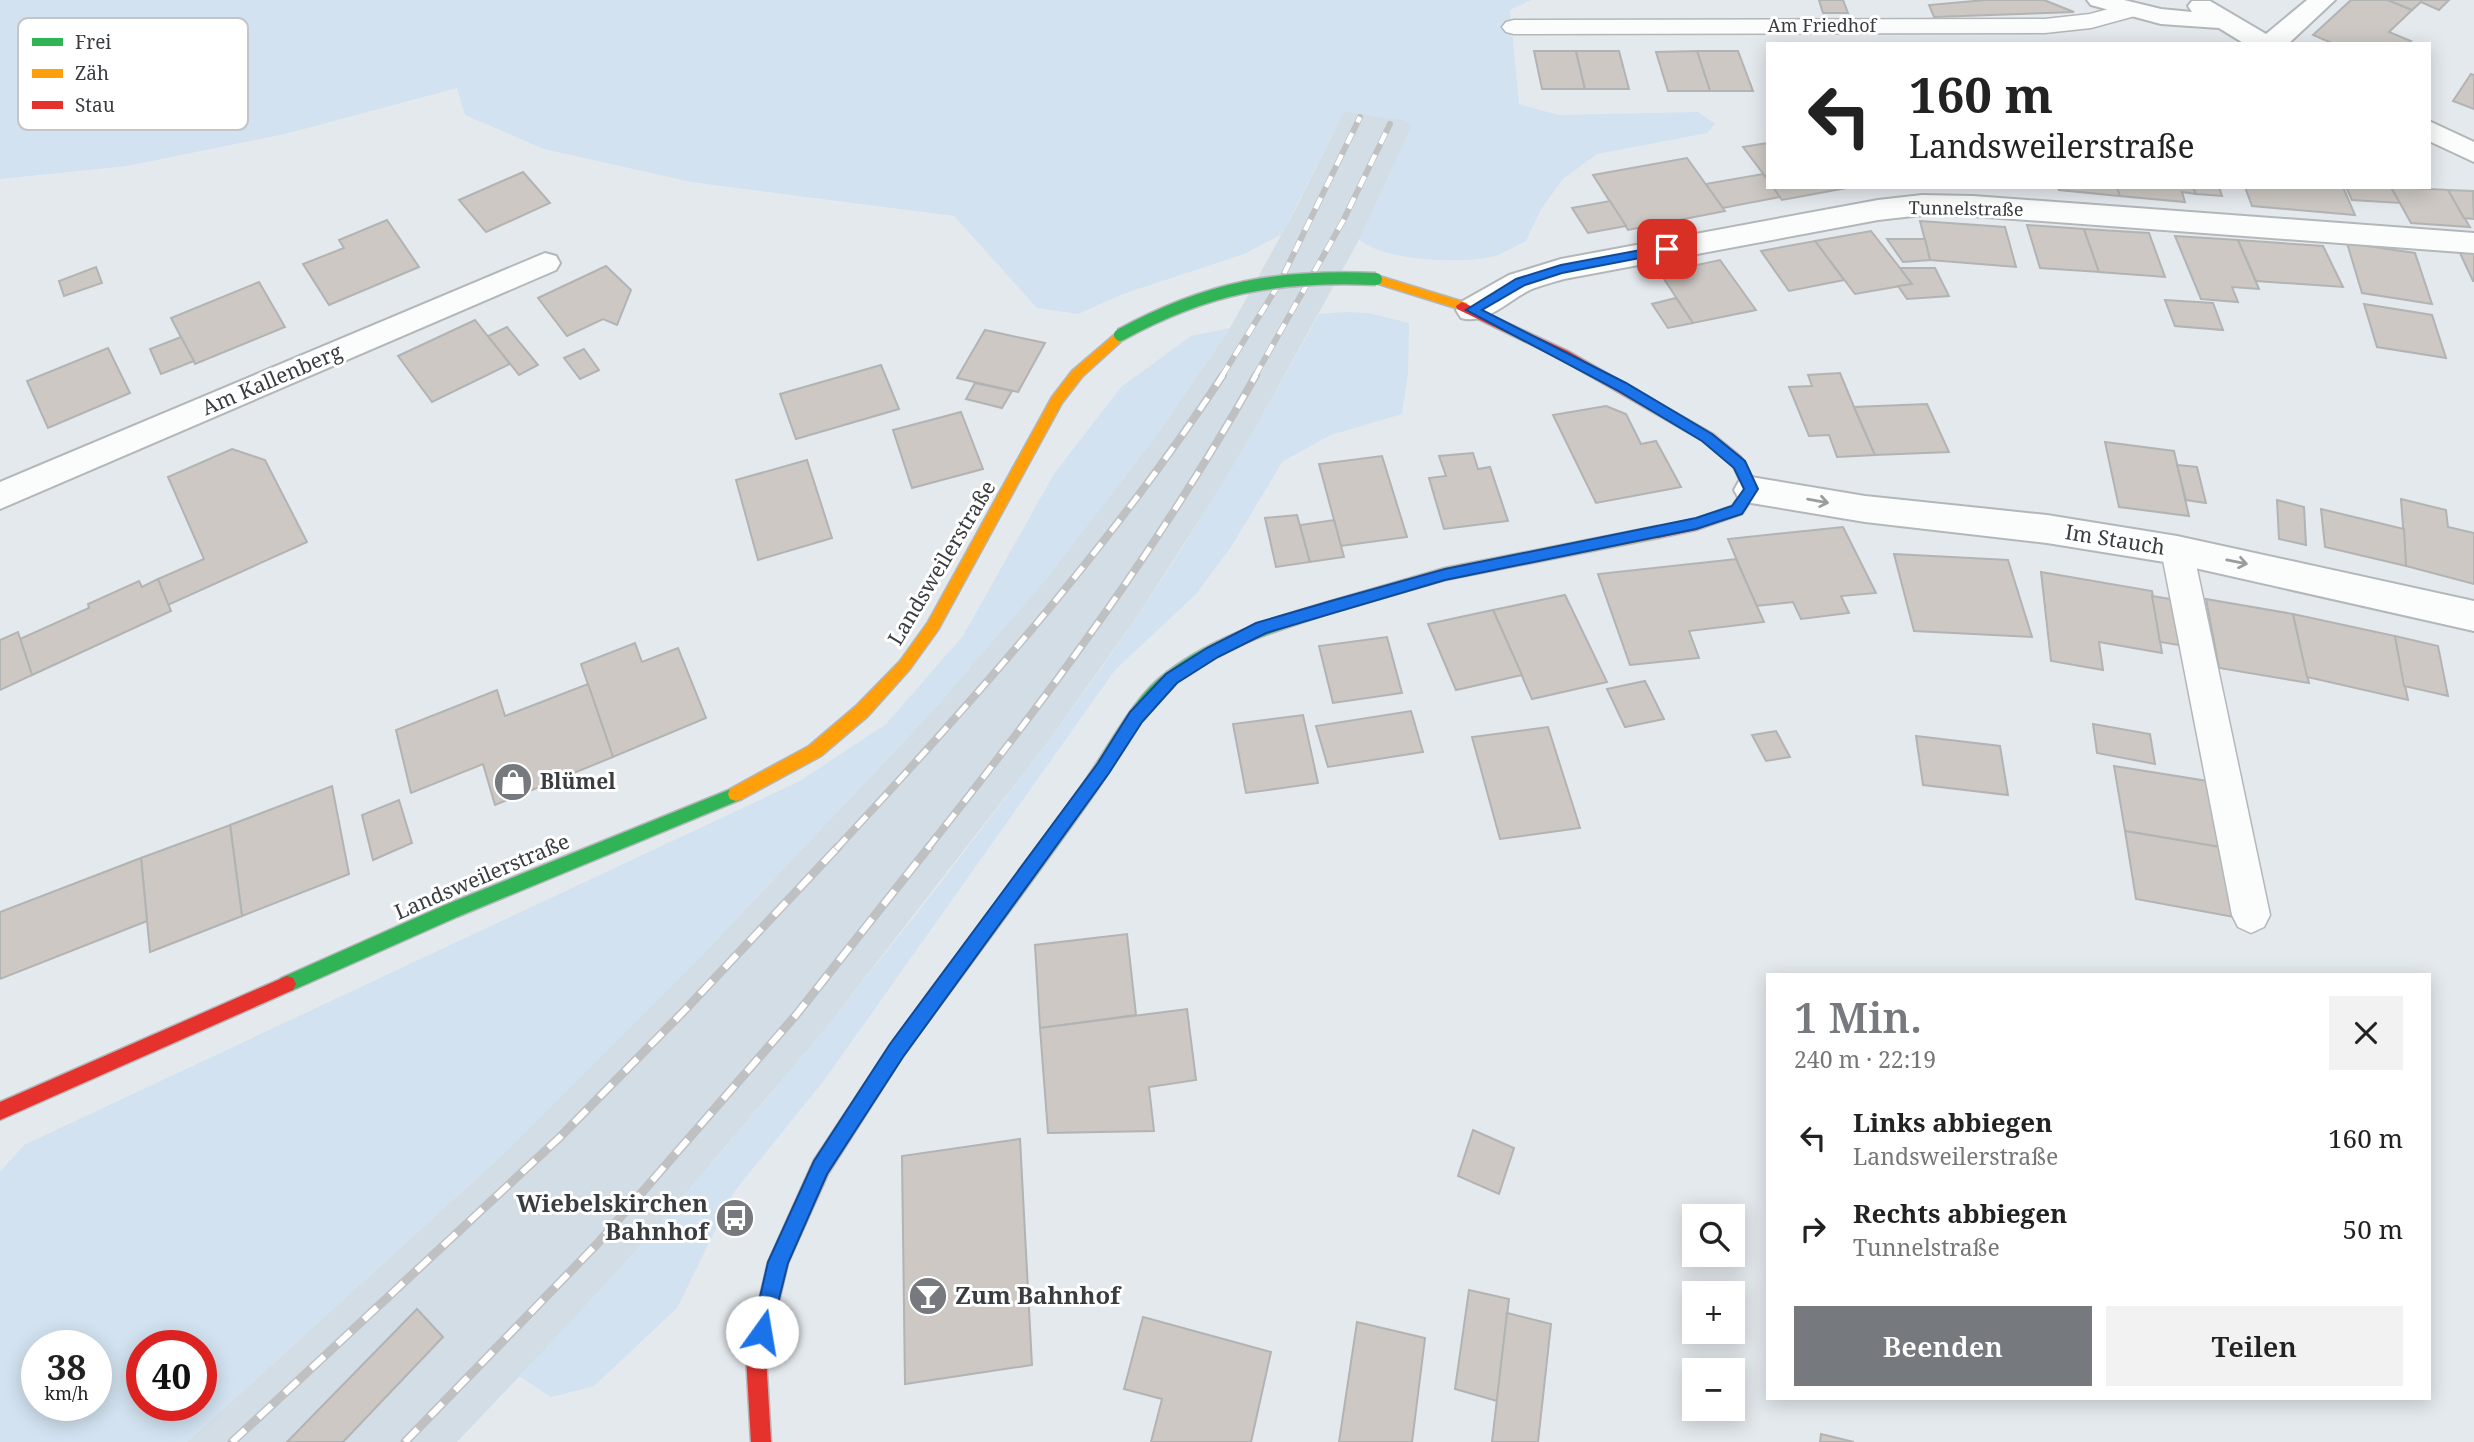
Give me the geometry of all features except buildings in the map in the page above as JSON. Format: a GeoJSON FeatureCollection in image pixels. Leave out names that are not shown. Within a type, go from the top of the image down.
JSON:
{"type":"FeatureCollection","features":[{"type":"Feature","properties":{"kind":"street","name":"Am Friedhof"},"geometry":{"type":"LineString","coordinates":[[2100,0],[2127,11],[2188,21],[2224,20]]}},
{"type":"Feature","properties":{"kind":"street"},"geometry":{"type":"LineString","coordinates":[[2190,0],[2263,42]]}},
{"type":"Feature","properties":{"kind":"street"},"geometry":{"type":"LineString","coordinates":[[2271,42],[2283,36],[2322,0]]}},
{"type":"Feature","properties":{"kind":"street"},"geometry":{"type":"LineString","coordinates":[[2431,131],[2474,153]]}},
{"type":"Feature","properties":{"kind":"street","name":"Tunnelstraße"},"geometry":{"type":"LineString","coordinates":[[1472,310],[1520,282],[1561,269],[1878,209],[1922,205],[2474,243]]}},
{"type":"Feature","properties":{"kind":"street","name":"Am Kallenberg"},"geometry":{"type":"LineString","coordinates":[[0,496],[545,263]]}},
{"type":"Feature","properties":{"kind":"street","name":"Landsweilerstraße"},"geometry":{"type":"LineString","coordinates":[[0,1111],[451,911],[747,790],[815,751],[862,711],[905,665],[933,626],[1057,400],[1077,374],[1120,335],[1152,314],[1187,298],[1269,278],[1338,275],[1376,279],[1418,289],[1472,310],[1622,386],[1707,437],[1740,464],[1751,489]]}},
{"type":"Feature","properties":{"kind":"street"},"geometry":{"type":"LineString","coordinates":[[761,1442],[756,1356],[778,1262],[821,1167],[897,1050],[1104,768],[1136,717],[1171,678],[1213,652],[1261,628],[1445,575],[1696,524],[1737,510],[1751,489]]}},
{"type":"Feature","properties":{"kind":"street","name":"Im Stauch"},"geometry":{"type":"LineString","coordinates":[[1751,489],[1864,509],[2047,528],[2177,550],[2474,616]]}},
{"type":"Feature","properties":{"kind":"lane","name":"Am Friedhof"},"geometry":{"type":"LineString","coordinates":[[1514,27],[2045,26],[2091,21],[2127,11]]}},
{"type":"Feature","properties":{"kind":"lane"},"geometry":{"type":"LineString","coordinates":[[2177,550],[2251,915]]}},
{"type":"Feature","properties":{"kind":"shaded area"},"geometry":{"type":"Polygon","coordinates":[[[0,0],[1531,0],[1510,10],[1519,104],[1558,115],[1698,112],[1715,124],[1707,133],[1597,154],[1563,179],[1541,209],[1526,241],[1491,257],[1442,260],[1385,252],[1359,239],[1412,125],[1403,120],[1344,111],[1282,234],[1244,254],[1123,294],[1078,314],[1037,308],[954,216],[691,182],[544,149],[465,115],[457,88],[285,134],[127,166],[0,179],[0,0]]]}},
{"type":"Feature","properties":{"kind":"shaded area"},"geometry":{"type":"Polygon","coordinates":[[[1344,111],[1403,120],[1413,125],[1366,227],[1235,465],[1136,618],[1044,747],[822,1033],[623,1267],[457,1442],[187,1442],[210,1421],[217,1421],[217,1415],[500,1157],[704,953],[940,703],[1154,439],[1230,328],[1295,210],[1344,111]]]}},
{"type":"Feature","properties":{"kind":"shaded area"},"geometry":{"type":"Polygon","coordinates":[[[1369,313],[1409,323],[1408,372],[1402,414],[1331,435],[1283,461],[1231,547],[1196,594],[1115,670],[825,1079],[734,1192],[677,1308],[594,1386],[551,1397],[519,1376],[630,1256],[738,1132],[843,1006],[945,877],[1066,716],[1161,581],[1276,392],[1319,314],[1369,313]]]}},
{"type":"Feature","properties":{"kind":"shaded area"},"geometry":{"type":"Polygon","coordinates":[[[1230,328],[1154,439],[1049,576],[940,703],[704,953],[500,1157],[217,1415],[217,1330],[126,1330],[126,1421],[210,1421],[187,1442],[0,1442],[0,1172],[24,1145],[800,781],[886,724],[963,636],[1054,474],[1121,387],[1191,336],[1230,328]]]}},
{"type":"Feature","properties":{"kind":"railway"},"geometry":{"type":"LineString","coordinates":[[1222,376],[1279,284],[1360,117]]}},
{"type":"Feature","properties":{"kind":"railway"},"geometry":{"type":"LineString","coordinates":[[1255,376],[1343,221],[1390,124]]}},
{"type":"Feature","properties":{"kind":"railway"},"geometry":{"type":"LineString","coordinates":[[836,849],[1040,620],[1135,500],[1223,375]]}},
{"type":"Feature","properties":{"kind":"railway"},"geometry":{"type":"LineString","coordinates":[[927,849],[1016,734],[1142,560],[1256,375]]}},
{"type":"Feature","properties":{"kind":"railway"},"geometry":{"type":"LineString","coordinates":[[232,1442],[559,1138],[684,1011],[838,847]]}},
{"type":"Feature","properties":{"kind":"railway"},"geometry":{"type":"LineString","coordinates":[[405,1442],[598,1243],[796,1015],[929,847]]}},
{"type":"Feature","properties":{"kind":"traffic: fast"},"geometry":{"type":"LineString","coordinates":[[1120,335],[1182,304],[1244,286],[1307,278],[1376,279]]}},
{"type":"Feature","properties":{"kind":"traffic: fast"},"geometry":{"type":"LineString","coordinates":[[938,994],[1082,798],[1142,709],[1161,687],[1191,664],[1231,642],[1273,625],[1338,605]]}},
{"type":"Feature","properties":{"kind":"traffic: fast"},"geometry":{"type":"LineString","coordinates":[[287,984],[451,911],[736,794]]}},
{"type":"Feature","properties":{"kind":"traffic: slow"},"geometry":{"type":"LineString","coordinates":[[1376,279],[1462,306]]}},
{"type":"Feature","properties":{"kind":"traffic: slow"},"geometry":{"type":"LineString","coordinates":[[736,794],[815,751],[862,711],[905,665],[933,626],[1057,400],[1077,374],[1120,335]]}},
{"type":"Feature","properties":{"kind":"traffic: slow"},"geometry":{"type":"LineString","coordinates":[[1338,605],[1445,574],[1658,532]]}},
{"type":"Feature","properties":{"kind":"traffic: jam"},"geometry":{"type":"LineString","coordinates":[[1462,306],[1613,382],[1708,437],[1736,461],[1751,490],[1737,510],[1696,524],[1658,532]]}},
{"type":"Feature","properties":{"kind":"traffic: jam"},"geometry":{"type":"LineString","coordinates":[[0,1111],[287,984]]}},
{"type":"Feature","properties":{"kind":"traffic: jam"},"geometry":{"type":"LineString","coordinates":[[761,1442],[756,1356],[778,1262],[821,1167],[897,1050],[938,994]]}},
{"type":"Feature","properties":{"kind":"place","name":"Blümel"},"geometry":{"type":"Point","coordinates":[513,782]}},
{"type":"Feature","properties":{"kind":"place","name":"Wiebelskirchen Bahnhof"},"geometry":{"type":"Point","coordinates":[735,1218]}},
{"type":"Feature","properties":{"kind":"place","name":"Zum Bahnhof"},"geometry":{"type":"Point","coordinates":[928,1296]}},
{"type":"Feature","properties":{"kind":"route"},"geometry":{"type":"LineString","coordinates":[[762,1332],[778,1262],[821,1167],[897,1050],[1104,768],[1136,717],[1171,678],[1213,652],[1261,628],[1331,607],[1445,575],[1696,524],[1737,510],[1751,489],[1740,464],[1707,437],[1622,386],[1472,310],[1520,282],[1561,269],[1667,249]]}}]}
